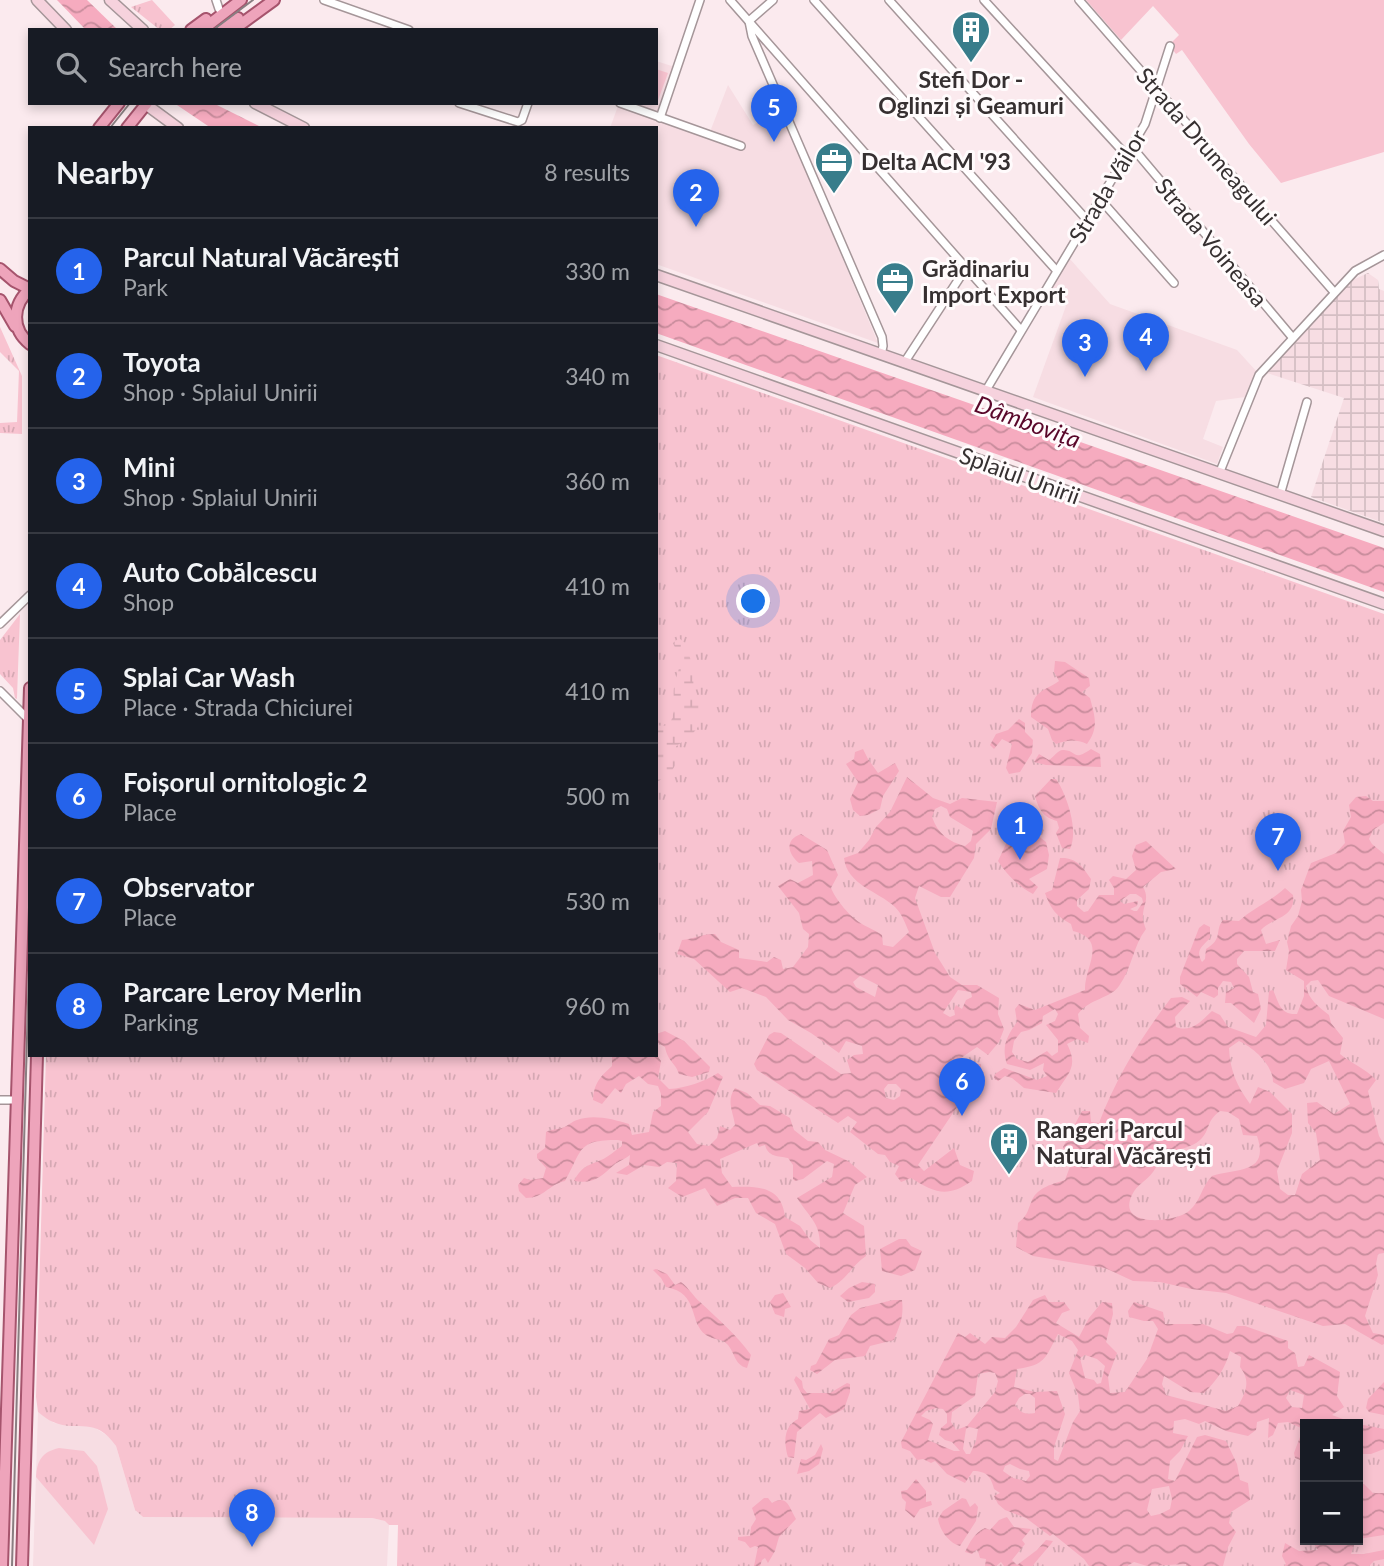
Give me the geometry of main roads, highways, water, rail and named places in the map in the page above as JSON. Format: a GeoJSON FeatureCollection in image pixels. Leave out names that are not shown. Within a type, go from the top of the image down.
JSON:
{"type":"FeatureCollection","features":[{"type":"Feature","properties":{"kind":"main road"},"geometry":{"type":"LineString","coordinates":[[37,0],[64,28]]}},
{"type":"Feature","properties":{"kind":"main road"},"geometry":{"type":"LineString","coordinates":[[110,0],[141,28]]}},
{"type":"Feature","properties":{"kind":"main road"},"geometry":{"type":"LineString","coordinates":[[193,28],[217,4],[230,0]]}},
{"type":"Feature","properties":{"kind":"main road"},"geometry":{"type":"LineString","coordinates":[[205,28],[241,0]]}},
{"type":"Feature","properties":{"kind":"main road"},"geometry":{"type":"LineString","coordinates":[[225,28],[263,0]]}},
{"type":"Feature","properties":{"kind":"main road"},"geometry":{"type":"LineString","coordinates":[[237,28],[274,0]]}},
{"type":"Feature","properties":{"kind":"main road"},"geometry":{"type":"LineString","coordinates":[[101,126],[117,105]]}},
{"type":"Feature","properties":{"kind":"main road"},"geometry":{"type":"LineString","coordinates":[[108,126],[123,105]]}},
{"type":"Feature","properties":{"kind":"main road"},"geometry":{"type":"LineString","coordinates":[[123,126],[143,105]]}},
{"type":"Feature","properties":{"kind":"main road"},"geometry":{"type":"LineString","coordinates":[[128,126],[143,105]]}},
{"type":"Feature","properties":{"kind":"main road"},"geometry":{"type":"LineString","coordinates":[[145,105],[175,126]]}},
{"type":"Feature","properties":{"kind":"main road"},"geometry":{"type":"LineString","coordinates":[[260,105],[300,126]]}},
{"type":"Feature","properties":{"kind":"main road"},"geometry":{"type":"LineString","coordinates":[[0,269],[28,288]]}},
{"type":"Feature","properties":{"kind":"main road"},"geometry":{"type":"LineString","coordinates":[[658,276],[1384,531]]}},
{"type":"Feature","properties":{"kind":"main road"},"geometry":{"type":"LineString","coordinates":[[19,331],[17,308],[28,291]]}},
{"type":"Feature","properties":{"kind":"main road"},"geometry":{"type":"LineString","coordinates":[[0,300],[28,344]]}},
{"type":"Feature","properties":{"kind":"main road","name":"Splaiul Unirii"},"geometry":{"type":"LineString","coordinates":[[658,346],[1384,604]]}},
{"type":"Feature","properties":{"kind":"main road"},"geometry":{"type":"LineString","coordinates":[[2,1566],[6,1256],[17,1100],[28,752]]}},
{"type":"Feature","properties":{"kind":"main road"},"geometry":{"type":"LineString","coordinates":[[22,1566],[37,1057]]}},
{"type":"Feature","properties":{"kind":"main road"},"geometry":{"type":"LineString","coordinates":[[5,1436],[26,1436]]}},
{"type":"Feature","properties":{"kind":"water"},"geometry":{"type":"Polygon","coordinates":[[[57,0],[87,0],[116,28],[84,28],[57,0]]]}},
{"type":"Feature","properties":{"kind":"water"},"geometry":{"type":"Polygon","coordinates":[[[177,105],[217,105],[259,126],[208,126],[177,105]]]}},
{"type":"Feature","properties":{"kind":"water"},"geometry":{"type":"Polygon","coordinates":[[[658,295],[1384,548],[1384,592],[658,334],[658,295]]]}},
{"type":"Feature","properties":{"kind":"water"},"geometry":{"type":"Polygon","coordinates":[[[1055,661],[1065,662],[1089,678],[1090,686],[1082,692],[1090,698],[1095,722],[1087,744],[1072,741],[1056,744],[1048,729],[1031,717],[1036,697],[1059,681],[1054,672],[1055,661]]]}},
{"type":"Feature","properties":{"kind":"water"},"geometry":{"type":"Polygon","coordinates":[[[1019,719],[1025,723],[1025,732],[1033,740],[1032,753],[1020,772],[1009,774],[1006,768],[1012,744],[1002,739],[994,749],[990,745],[996,734],[1008,730],[1019,719]]]}},
{"type":"Feature","properties":{"kind":"water"},"geometry":{"type":"Polygon","coordinates":[[[863,749],[878,773],[895,763],[899,771],[883,796],[880,809],[860,816],[853,810],[850,799],[858,782],[846,764],[854,759],[855,752],[863,749]]]}},
{"type":"Feature","properties":{"kind":"water"},"geometry":{"type":"Polygon","coordinates":[[[1091,749],[1100,754],[1101,767],[1034,762],[1039,754],[1049,760],[1062,750],[1078,755],[1091,749]]]}},
{"type":"Feature","properties":{"kind":"water"},"geometry":{"type":"Polygon","coordinates":[[[907,777],[933,798],[950,804],[962,798],[997,802],[991,829],[976,844],[974,858],[950,897],[941,897],[919,886],[915,898],[935,953],[950,977],[962,985],[977,985],[999,998],[998,1014],[1004,1029],[999,1042],[988,1055],[977,1047],[961,1058],[964,1064],[981,1064],[981,1072],[966,1083],[963,1098],[918,1165],[924,1171],[954,1148],[960,1165],[974,1171],[972,1181],[955,1190],[934,1190],[911,1178],[901,1182],[895,1174],[899,1166],[890,1162],[885,1155],[878,1154],[850,1132],[857,1122],[848,1116],[838,1123],[757,1070],[754,1064],[769,1035],[774,1032],[781,1033],[841,1074],[851,1073],[847,1060],[854,1055],[863,1054],[862,1046],[846,1041],[839,1053],[788,1020],[766,997],[742,988],[730,992],[694,959],[677,954],[682,940],[715,934],[721,942],[739,950],[739,958],[767,962],[774,957],[781,960],[783,969],[793,967],[808,947],[809,934],[803,929],[799,913],[778,886],[790,879],[798,883],[813,875],[812,861],[799,863],[790,851],[790,843],[801,834],[827,850],[838,875],[831,888],[844,908],[857,921],[882,935],[883,945],[893,947],[909,932],[901,916],[888,901],[864,887],[851,875],[844,858],[858,853],[890,812],[907,777]],[[941,806],[935,809],[932,817],[945,836],[965,846],[971,841],[973,831],[950,817],[947,809],[941,806]],[[860,976],[853,982],[856,987],[875,997],[878,985],[860,976]],[[958,990],[943,1013],[950,1017],[955,1015],[956,1005],[962,1009],[966,1000],[972,997],[971,992],[958,990]],[[888,1084],[884,1089],[886,1098],[894,1100],[900,1096],[901,1089],[896,1084],[888,1084]]]}},
{"type":"Feature","properties":{"kind":"water"},"geometry":{"type":"Polygon","coordinates":[[[1051,779],[1056,779],[1068,803],[1073,833],[1070,849],[1062,848],[1056,833],[1059,828],[1057,821],[1042,812],[1035,796],[1051,779]]]}},
{"type":"Feature","properties":{"kind":"water"},"geometry":{"type":"Polygon","coordinates":[[[1366,796],[1373,801],[1384,801],[1384,823],[1373,830],[1369,839],[1384,854],[1384,1019],[1329,996],[1318,980],[1311,981],[1306,986],[1312,999],[1329,1015],[1331,1023],[1343,1038],[1340,1054],[1376,1080],[1368,1091],[1379,1136],[1384,1144],[1384,1253],[1378,1254],[1378,1275],[1365,1316],[1373,1333],[1384,1335],[1384,1344],[1345,1324],[1323,1326],[1226,1293],[1160,1282],[1133,1281],[1105,1268],[1033,1256],[1016,1247],[1018,1223],[1026,1215],[1032,1200],[1046,1187],[1065,1180],[1071,1164],[1063,1147],[1082,1111],[1090,1111],[1091,1122],[1099,1123],[1130,1058],[1171,998],[1182,997],[1190,1001],[1175,1017],[1176,1027],[1182,1028],[1196,1025],[1212,1011],[1220,1015],[1228,1027],[1256,1037],[1266,1025],[1269,991],[1273,990],[1284,1010],[1297,1014],[1304,996],[1304,981],[1286,970],[1289,951],[1287,942],[1291,926],[1298,916],[1302,901],[1301,890],[1311,863],[1336,853],[1345,843],[1343,831],[1351,817],[1349,805],[1356,797],[1366,796]],[[1239,1041],[1229,1048],[1231,1064],[1238,1084],[1250,1104],[1258,1087],[1270,1092],[1292,1114],[1292,1133],[1277,1171],[1280,1189],[1288,1195],[1295,1195],[1302,1174],[1320,1160],[1316,1133],[1308,1123],[1307,1103],[1317,1102],[1334,1114],[1350,1104],[1329,1061],[1311,1069],[1304,1083],[1285,1089],[1273,1082],[1270,1069],[1262,1058],[1239,1041]],[[1220,1111],[1200,1140],[1162,1159],[1132,1195],[1129,1206],[1132,1213],[1149,1220],[1182,1215],[1193,1207],[1212,1176],[1241,1170],[1255,1163],[1260,1148],[1257,1136],[1243,1135],[1239,1119],[1228,1112],[1220,1111]]]}},
{"type":"Feature","properties":{"kind":"water"},"geometry":{"type":"Polygon","coordinates":[[[1027,827],[1046,842],[1049,855],[1047,869],[1029,879],[1038,887],[1033,894],[1013,880],[998,861],[1012,831],[1027,827]]]}},
{"type":"Feature","properties":{"kind":"water"},"geometry":{"type":"Polygon","coordinates":[[[1146,841],[1176,869],[1161,872],[1143,887],[1146,895],[1143,917],[1146,929],[1119,986],[1078,1014],[1080,1028],[1089,1036],[1088,1043],[1077,1039],[1067,1044],[1072,1064],[1056,1093],[1024,1088],[1005,1076],[998,1081],[994,1078],[995,1074],[1004,1068],[1037,1080],[1047,1076],[1043,1070],[1044,1063],[1030,1070],[1007,1064],[1005,1047],[1017,1022],[1015,1009],[1019,1004],[1035,1010],[1085,990],[1092,955],[1090,941],[1084,935],[1073,931],[1071,924],[1058,915],[1045,893],[1052,890],[1060,858],[1075,861],[1091,879],[1089,889],[1077,900],[1077,906],[1084,912],[1088,911],[1099,895],[1114,895],[1114,888],[1109,880],[1113,876],[1126,879],[1136,870],[1132,856],[1136,845],[1146,841]],[[1130,894],[1120,901],[1124,904],[1138,901],[1137,906],[1130,909],[1137,911],[1143,902],[1142,898],[1130,894]],[[1055,1009],[1043,1016],[1042,1023],[1021,1032],[1014,1041],[1012,1052],[1017,1059],[1028,1062],[1047,1051],[1052,1056],[1058,1052],[1058,1040],[1046,1025],[1055,1021],[1058,1014],[1055,1009]]]}},
{"type":"Feature","properties":{"kind":"water"},"geometry":{"type":"Polygon","coordinates":[[[1285,888],[1293,895],[1291,908],[1261,930],[1266,944],[1280,940],[1275,951],[1244,951],[1237,959],[1237,964],[1249,977],[1253,992],[1258,994],[1261,1009],[1254,1023],[1231,1003],[1225,1003],[1226,992],[1234,988],[1231,982],[1223,981],[1218,988],[1218,995],[1214,998],[1201,992],[1197,997],[1180,984],[1180,977],[1199,928],[1204,924],[1210,927],[1210,938],[1199,952],[1202,962],[1206,949],[1217,938],[1223,920],[1239,921],[1285,888]]]}},
{"type":"Feature","properties":{"kind":"water"},"geometry":{"type":"Polygon","coordinates":[[[665,1031],[684,1041],[710,1067],[709,1072],[692,1077],[679,1074],[665,1047],[658,1043],[658,1033],[665,1031]]]}},
{"type":"Feature","properties":{"kind":"water"},"geometry":{"type":"Polygon","coordinates":[[[658,1056],[661,1061],[658,1078],[669,1089],[695,1084],[718,1073],[723,1077],[708,1112],[688,1132],[697,1144],[709,1146],[717,1138],[720,1126],[730,1130],[735,1125],[731,1102],[735,1088],[747,1093],[760,1105],[770,1106],[790,1118],[794,1130],[808,1141],[818,1142],[825,1150],[848,1161],[867,1177],[855,1185],[843,1213],[864,1226],[866,1256],[830,1288],[818,1283],[805,1268],[786,1254],[775,1224],[756,1213],[748,1198],[735,1198],[717,1206],[705,1188],[682,1197],[668,1188],[676,1181],[677,1163],[667,1162],[659,1167],[644,1165],[627,1175],[616,1173],[629,1165],[630,1155],[597,1179],[574,1181],[585,1168],[622,1146],[622,1141],[618,1140],[604,1140],[588,1145],[582,1149],[565,1181],[537,1196],[526,1198],[519,1191],[518,1185],[524,1178],[543,1178],[546,1168],[537,1158],[537,1154],[545,1148],[546,1132],[583,1118],[596,1117],[629,1124],[632,1135],[649,1132],[653,1112],[661,1106],[658,1086],[648,1084],[639,1076],[626,1084],[621,1093],[615,1088],[602,1104],[593,1100],[598,1081],[612,1066],[612,1057],[658,1056]],[[757,1143],[720,1159],[722,1173],[732,1187],[759,1188],[774,1194],[783,1207],[785,1217],[800,1226],[820,1248],[819,1232],[797,1198],[832,1177],[834,1164],[827,1161],[803,1179],[795,1181],[793,1165],[788,1158],[771,1154],[765,1145],[759,1147],[757,1143]]]}},
{"type":"Feature","properties":{"kind":"water"},"geometry":{"type":"Polygon","coordinates":[[[899,1239],[906,1239],[911,1246],[922,1251],[915,1270],[901,1276],[882,1271],[880,1249],[899,1239]]]}},
{"type":"Feature","properties":{"kind":"water"},"geometry":{"type":"Polygon","coordinates":[[[653,1270],[667,1274],[675,1285],[681,1282],[684,1284],[733,1334],[751,1355],[747,1368],[737,1361],[727,1344],[706,1335],[697,1323],[689,1301],[677,1290],[666,1287],[653,1270]]]}},
{"type":"Feature","properties":{"kind":"water"},"geometry":{"type":"Polygon","coordinates":[[[862,1282],[875,1284],[875,1292],[869,1298],[848,1302],[840,1296],[849,1288],[862,1282]]]}},
{"type":"Feature","properties":{"kind":"water"},"geometry":{"type":"Polygon","coordinates":[[[783,1293],[791,1307],[785,1309],[784,1317],[775,1314],[770,1302],[775,1295],[783,1293]]]}},
{"type":"Feature","properties":{"kind":"water"},"geometry":{"type":"Polygon","coordinates":[[[1045,1295],[1049,1302],[1064,1302],[1070,1310],[1062,1313],[1056,1323],[1079,1337],[1102,1302],[1112,1303],[1113,1314],[1106,1342],[1117,1353],[1108,1377],[1110,1393],[1125,1392],[1147,1359],[1158,1329],[1153,1321],[1129,1317],[1128,1311],[1134,1302],[1163,1312],[1165,1324],[1203,1324],[1227,1334],[1233,1333],[1237,1326],[1245,1326],[1288,1341],[1288,1348],[1295,1353],[1298,1367],[1304,1366],[1309,1355],[1340,1372],[1337,1396],[1344,1407],[1332,1415],[1343,1419],[1300,1419],[1300,1428],[1288,1422],[1278,1423],[1273,1435],[1268,1438],[1269,1418],[1257,1422],[1256,1430],[1248,1436],[1226,1431],[1205,1421],[1199,1424],[1185,1419],[1174,1421],[1173,1433],[1188,1436],[1180,1451],[1170,1461],[1168,1479],[1175,1481],[1197,1437],[1205,1435],[1226,1441],[1237,1464],[1240,1480],[1248,1483],[1250,1500],[1231,1512],[1229,1523],[1236,1532],[1228,1547],[1223,1566],[1147,1566],[1134,1562],[1127,1566],[1089,1566],[1053,1534],[1050,1536],[1026,1518],[1005,1510],[998,1504],[994,1496],[1000,1493],[994,1489],[990,1478],[985,1474],[973,1471],[965,1483],[947,1474],[935,1461],[931,1463],[923,1459],[917,1460],[910,1451],[902,1448],[901,1442],[958,1333],[965,1337],[970,1333],[985,1344],[992,1337],[1005,1338],[1016,1327],[1033,1300],[1045,1295]],[[1058,1334],[1044,1359],[1034,1365],[1017,1369],[1014,1387],[1035,1392],[1057,1391],[1065,1414],[1054,1447],[1054,1459],[1058,1461],[1080,1411],[1078,1395],[1069,1373],[1078,1350],[1072,1341],[1058,1334]],[[1230,1351],[1217,1379],[1204,1393],[1190,1392],[1164,1376],[1162,1384],[1166,1395],[1226,1411],[1238,1406],[1246,1386],[1245,1377],[1240,1367],[1241,1357],[1230,1351]],[[1085,1355],[1080,1358],[1085,1378],[1094,1380],[1097,1384],[1101,1383],[1105,1366],[1097,1359],[1085,1355]],[[995,1373],[978,1374],[975,1396],[952,1412],[951,1422],[956,1430],[967,1426],[995,1392],[998,1381],[995,1373]],[[1290,1390],[1286,1398],[1292,1407],[1302,1408],[1304,1395],[1290,1390]],[[1025,1394],[1015,1405],[1019,1410],[1028,1414],[1035,1413],[1035,1398],[1025,1394]],[[943,1409],[926,1411],[921,1416],[933,1424],[928,1440],[960,1451],[952,1442],[939,1435],[941,1428],[947,1423],[947,1414],[943,1409]],[[966,1429],[963,1449],[966,1454],[970,1454],[978,1429],[966,1429]],[[1010,1464],[1005,1466],[1003,1471],[1013,1478],[1026,1481],[1030,1476],[1029,1471],[1010,1464]],[[1169,1486],[1152,1489],[1147,1510],[1151,1516],[1170,1509],[1172,1499],[1169,1486]]]}},
{"type":"Feature","properties":{"kind":"water"},"geometry":{"type":"Polygon","coordinates":[[[902,1300],[901,1321],[894,1340],[870,1346],[865,1356],[835,1360],[817,1374],[810,1370],[829,1339],[839,1335],[851,1315],[860,1308],[902,1300]]]}},
{"type":"Feature","properties":{"kind":"water"},"geometry":{"type":"Polygon","coordinates":[[[796,1376],[802,1381],[807,1393],[830,1393],[847,1383],[850,1384],[850,1392],[844,1409],[826,1418],[820,1413],[797,1432],[794,1458],[788,1457],[785,1440],[787,1431],[798,1419],[799,1411],[810,1409],[794,1380],[796,1376]]]}},
{"type":"Feature","properties":{"kind":"water"},"geometry":{"type":"Polygon","coordinates":[[[1384,1382],[1384,1415],[1369,1412],[1366,1408],[1368,1399],[1384,1382]]]}},
{"type":"Feature","properties":{"kind":"water"},"geometry":{"type":"Polygon","coordinates":[[[1363,1425],[1384,1429],[1384,1449],[1363,1454],[1363,1425]]]}},
{"type":"Feature","properties":{"kind":"water"},"geometry":{"type":"Polygon","coordinates":[[[1300,1437],[1300,1460],[1295,1458],[1294,1453],[1300,1437]]]}},
{"type":"Feature","properties":{"kind":"water"},"geometry":{"type":"Polygon","coordinates":[[[821,1444],[823,1449],[819,1464],[809,1471],[797,1474],[801,1459],[806,1460],[815,1455],[821,1444]]]}},
{"type":"Feature","properties":{"kind":"water"},"geometry":{"type":"Polygon","coordinates":[[[916,1479],[926,1491],[926,1502],[931,1501],[932,1505],[920,1509],[914,1518],[905,1510],[906,1502],[901,1491],[907,1490],[916,1479]]]}},
{"type":"Feature","properties":{"kind":"water"},"geometry":{"type":"Polygon","coordinates":[[[1363,1484],[1373,1493],[1384,1493],[1384,1535],[1363,1538],[1363,1484]]]}},
{"type":"Feature","properties":{"kind":"water"},"geometry":{"type":"Polygon","coordinates":[[[764,1498],[768,1498],[772,1503],[785,1501],[796,1519],[779,1537],[768,1563],[765,1558],[760,1566],[754,1566],[758,1547],[750,1548],[745,1542],[738,1540],[738,1537],[750,1536],[756,1519],[752,1508],[764,1498]]]}},
{"type":"Feature","properties":{"kind":"water"},"geometry":{"type":"Polygon","coordinates":[[[962,1498],[966,1499],[970,1507],[975,1503],[978,1507],[976,1521],[960,1546],[946,1536],[938,1519],[943,1511],[962,1498]]]}},
{"type":"Feature","properties":{"kind":"water"},"geometry":{"type":"Polygon","coordinates":[[[1007,1517],[1014,1527],[1031,1529],[1022,1540],[1025,1544],[1012,1560],[1017,1565],[1046,1540],[1053,1541],[1033,1566],[1004,1566],[1001,1562],[996,1566],[985,1566],[986,1559],[980,1558],[978,1551],[972,1554],[965,1552],[978,1532],[985,1528],[990,1530],[999,1520],[1007,1517]]]}},
{"type":"Feature","properties":{"kind":"water"},"geometry":{"type":"Polygon","coordinates":[[[1285,1543],[1299,1551],[1318,1550],[1314,1545],[1354,1545],[1351,1554],[1384,1550],[1384,1559],[1374,1561],[1369,1566],[1284,1566],[1286,1564],[1282,1556],[1285,1543]]]}},
{"type":"Feature","properties":{"kind":"tram line"},"geometry":{"type":"LineString","coordinates":[[216,28],[253,0]]}},
{"type":"Feature","properties":{"kind":"tram line"},"geometry":{"type":"LineString","coordinates":[[112,126],[128,105]]}},
{"type":"Feature","properties":{"kind":"tram line"},"geometry":{"type":"LineString","coordinates":[[12,1566],[28,1003]]}},
{"type":"Feature","properties":{"kind":"place","name":"Stefi Dor - Oglinzi și Geamuri"},"geometry":{"type":"Point","coordinates":[971,64]}},
{"type":"Feature","properties":{"kind":"place","name":"Splai Car Wash"},"geometry":{"type":"Point","coordinates":[774,142]}},
{"type":"Feature","properties":{"kind":"place","name":"Delta ACM '93"},"geometry":{"type":"Point","coordinates":[834,195]}},
{"type":"Feature","properties":{"kind":"place","name":"Toyota"},"geometry":{"type":"Point","coordinates":[696,227]}},
{"type":"Feature","properties":{"kind":"place","name":"Grădinariu Import Export"},"geometry":{"type":"Point","coordinates":[895,315]}},
{"type":"Feature","properties":{"kind":"place","name":"Auto Cobălcescu"},"geometry":{"type":"Point","coordinates":[1146,371]}},
{"type":"Feature","properties":{"kind":"place","name":"Mini"},"geometry":{"type":"Point","coordinates":[1085,377]}},
{"type":"Feature","properties":{"kind":"place","name":"Parcul Natural Văcărești"},"geometry":{"type":"Point","coordinates":[1020,860]}},
{"type":"Feature","properties":{"kind":"place","name":"Observator"},"geometry":{"type":"Point","coordinates":[1278,871]}},
{"type":"Feature","properties":{"kind":"place","name":"Foișorul ornitologic 2"},"geometry":{"type":"Point","coordinates":[962,1116]}},
{"type":"Feature","properties":{"kind":"place","name":"Rangeri Parcul Natural Văcărești"},"geometry":{"type":"Point","coordinates":[1009,1176]}},
{"type":"Feature","properties":{"kind":"place","name":"Parcare Leroy Merlin"},"geometry":{"type":"Point","coordinates":[252,1547]}},
{"type":"Feature","properties":{"kind":"water label","name":"Dâmbovița"},"geometry":{"type":"Point","coordinates":[1028,421]}}]}
